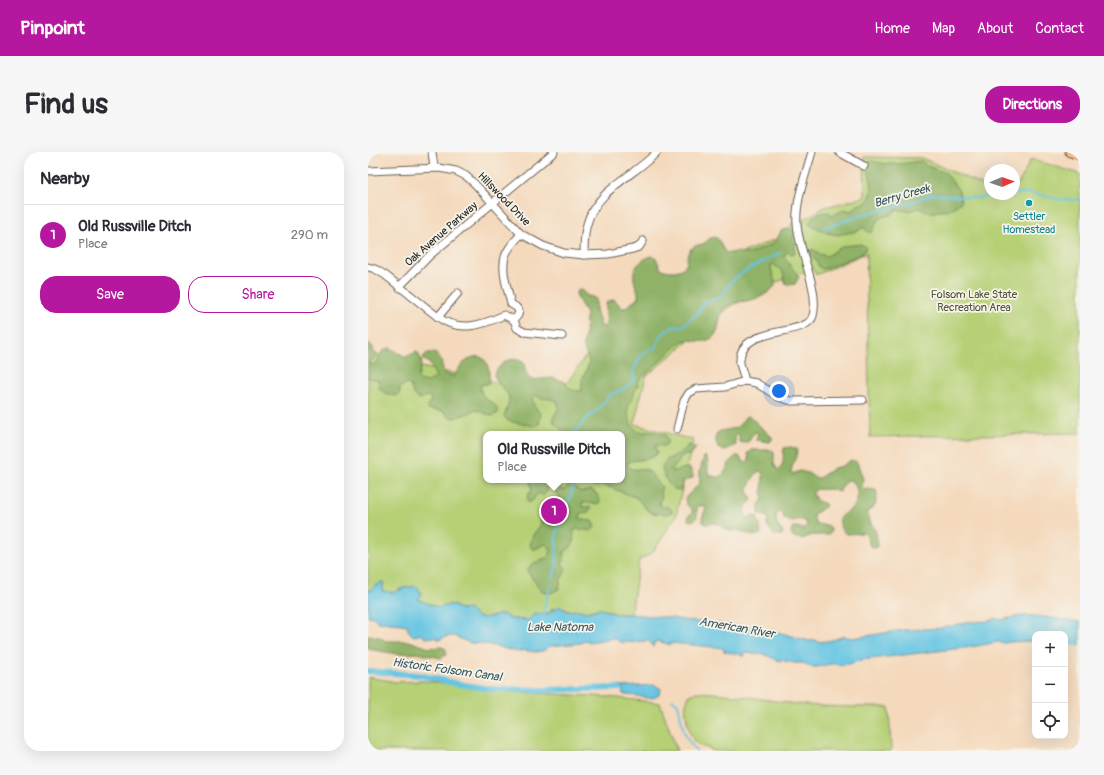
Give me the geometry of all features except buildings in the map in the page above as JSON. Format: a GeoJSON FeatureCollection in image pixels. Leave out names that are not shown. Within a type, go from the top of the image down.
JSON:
{"type":"FeatureCollection","features":[{"type":"Feature","properties":{"kind":"main road"},"geometry":{"type":"LineString","coordinates":[[1070,152],[1080,155]]}},
{"type":"Feature","properties":{"kind":"street"},"geometry":{"type":"LineString","coordinates":[[432,152],[434,168]]}},
{"type":"Feature","properties":{"kind":"street","name":"Oak Avenue Parkway"},"geometry":{"type":"LineString","coordinates":[[399,287],[430,255],[554,152]]}},
{"type":"Feature","properties":{"kind":"street"},"geometry":{"type":"LineString","coordinates":[[584,255],[587,224],[597,204],[606,194],[657,152]]}},
{"type":"Feature","properties":{"kind":"street"},"geometry":{"type":"LineString","coordinates":[[745,381],[740,362],[743,350],[746,346],[756,338],[809,322],[812,317],[813,292],[796,222],[798,205],[812,152]]}},
{"type":"Feature","properties":{"kind":"street"},"geometry":{"type":"LineString","coordinates":[[839,152],[864,166]]}},
{"type":"Feature","properties":{"kind":"street","name":"Hillswood Drive"},"geometry":{"type":"LineString","coordinates":[[368,170],[434,168],[451,169],[466,176],[521,234],[553,250],[564,253],[584,255],[608,254],[633,249],[638,247],[643,241]]}},
{"type":"Feature","properties":{"kind":"street"},"geometry":{"type":"LineString","coordinates":[[514,320],[519,311],[511,304],[505,275],[504,258],[513,242],[521,234]]}},
{"type":"Feature","properties":{"kind":"street"},"geometry":{"type":"LineString","coordinates":[[368,267],[380,272],[438,317],[447,323],[454,325],[480,325],[504,315],[508,306],[511,304]]}},
{"type":"Feature","properties":{"kind":"street"},"geometry":{"type":"LineString","coordinates":[[438,317],[458,292]]}},
{"type":"Feature","properties":{"kind":"street"},"geometry":{"type":"LineString","coordinates":[[504,315],[514,320],[517,328],[524,332],[562,336]]}},
{"type":"Feature","properties":{"kind":"street"},"geometry":{"type":"LineString","coordinates":[[677,429],[684,400],[688,393],[696,389],[725,386],[745,381],[756,383],[779,397],[798,402],[863,400]]}},
{"type":"Feature","properties":{"kind":"green space","name":"Folsom Lake State Recreation Area"},"geometry":{"type":"Polygon","coordinates":[[[864,157],[922,158],[984,186],[984,200],[1020,200],[1020,181],[1031,159],[1080,174],[1080,433],[870,437],[866,253],[816,275],[813,269],[771,284],[730,307],[646,376],[634,424],[693,440],[676,516],[652,553],[639,560],[631,614],[616,614],[610,611],[598,609],[585,612],[579,610],[567,611],[564,608],[556,610],[552,608],[552,611],[548,613],[533,616],[528,620],[511,619],[499,615],[483,618],[453,605],[439,608],[419,600],[421,595],[420,591],[414,587],[403,588],[394,593],[384,592],[382,588],[384,584],[374,587],[368,591],[368,350],[389,361],[442,371],[557,397],[600,336],[717,263],[791,233],[791,224],[806,218],[825,207],[865,197],[864,157]]]}},
{"type":"Feature","properties":{"kind":"green space"},"geometry":{"type":"Polygon","coordinates":[[[871,161],[891,164],[922,161],[927,166],[946,173],[959,191],[961,202],[948,211],[930,213],[919,208],[910,211],[896,210],[892,214],[879,219],[872,232],[868,232],[862,228],[858,231],[838,235],[827,233],[809,224],[814,217],[820,214],[829,212],[831,215],[834,215],[844,209],[850,211],[858,205],[866,202],[872,189],[867,165],[871,161]]]}},
{"type":"Feature","properties":{"kind":"green space"},"geometry":{"type":"Polygon","coordinates":[[[790,228],[794,232],[793,240],[795,244],[795,253],[793,254],[787,252],[784,256],[799,277],[795,284],[788,285],[785,283],[783,272],[773,264],[771,265],[775,286],[770,291],[758,298],[736,302],[727,306],[721,313],[717,331],[712,338],[704,341],[682,341],[640,379],[628,408],[628,415],[632,426],[639,432],[654,432],[665,435],[667,444],[663,446],[655,445],[657,453],[654,456],[627,463],[627,465],[631,469],[648,470],[662,487],[660,492],[662,497],[659,502],[660,505],[662,507],[668,507],[672,510],[672,512],[666,514],[652,513],[646,509],[637,498],[604,485],[595,486],[584,483],[625,483],[625,431],[561,431],[562,429],[554,423],[553,418],[558,409],[558,402],[534,395],[532,397],[534,405],[541,415],[539,424],[534,426],[508,421],[504,416],[509,399],[507,393],[497,381],[494,374],[506,361],[514,359],[523,362],[527,375],[532,380],[553,378],[565,382],[572,390],[582,390],[582,379],[589,361],[583,346],[586,314],[576,292],[579,290],[582,291],[587,296],[594,297],[596,299],[596,310],[601,326],[604,327],[606,325],[606,303],[615,300],[622,308],[625,308],[638,298],[634,275],[636,267],[641,261],[652,256],[656,258],[660,268],[670,271],[677,271],[684,268],[686,265],[688,253],[692,248],[711,238],[714,237],[718,239],[723,249],[727,253],[738,252],[749,254],[772,244],[776,241],[781,231],[790,228]]]}},
{"type":"Feature","properties":{"kind":"green space"},"geometry":{"type":"Polygon","coordinates":[[[861,244],[866,247],[863,253],[822,269],[810,254],[812,249],[822,255],[827,256],[843,246],[861,244]]]}},
{"type":"Feature","properties":{"kind":"green space"},"geometry":{"type":"Polygon","coordinates":[[[368,343],[373,347],[375,357],[370,363],[371,365],[376,362],[382,352],[390,348],[406,357],[416,352],[418,353],[422,362],[418,378],[424,382],[436,377],[430,364],[423,359],[424,356],[429,353],[436,354],[438,356],[442,363],[444,374],[454,376],[466,361],[478,356],[482,358],[488,366],[489,383],[481,385],[480,389],[484,397],[498,410],[498,413],[492,416],[474,410],[455,418],[449,417],[443,411],[428,409],[427,407],[431,400],[430,397],[427,396],[419,399],[417,398],[414,395],[410,385],[407,384],[400,387],[398,395],[390,395],[385,393],[379,388],[378,380],[368,378],[368,343]]]}},
{"type":"Feature","properties":{"kind":"green space"},"geometry":{"type":"Polygon","coordinates":[[[749,416],[772,437],[772,440],[770,442],[756,440],[758,434],[756,432],[749,441],[744,443],[740,442],[739,436],[737,435],[735,437],[736,445],[724,451],[718,448],[716,441],[717,433],[737,427],[745,417],[749,416]]]}},
{"type":"Feature","properties":{"kind":"green space"},"geometry":{"type":"Polygon","coordinates":[[[688,445],[695,447],[692,454],[681,456],[678,463],[671,469],[672,471],[690,468],[693,475],[693,478],[683,481],[680,491],[673,488],[667,482],[662,467],[667,460],[685,450],[688,445]]]}},
{"type":"Feature","properties":{"kind":"green space"},"geometry":{"type":"Polygon","coordinates":[[[791,447],[797,449],[791,472],[792,474],[800,471],[808,473],[815,478],[819,478],[834,468],[842,466],[851,460],[857,462],[863,479],[862,487],[864,489],[876,490],[877,495],[875,506],[867,513],[868,518],[876,532],[878,545],[875,548],[870,546],[866,534],[846,534],[841,529],[839,518],[852,508],[856,503],[858,495],[853,482],[850,480],[847,480],[844,483],[840,492],[831,489],[817,489],[813,492],[816,500],[824,503],[826,506],[813,515],[816,525],[827,525],[831,528],[828,535],[813,535],[801,539],[796,538],[792,536],[791,531],[793,527],[803,529],[807,524],[801,520],[790,522],[787,521],[782,513],[779,512],[776,514],[776,522],[783,532],[782,535],[774,535],[767,525],[768,519],[766,516],[759,514],[759,505],[763,499],[763,473],[759,471],[753,477],[750,484],[748,493],[751,498],[751,502],[746,507],[745,512],[746,518],[753,516],[757,517],[761,534],[754,536],[737,530],[728,531],[716,523],[705,524],[702,518],[706,508],[705,506],[699,506],[697,508],[697,516],[695,519],[689,521],[689,515],[692,513],[692,510],[686,504],[685,498],[700,483],[700,471],[704,457],[707,459],[709,475],[715,477],[720,476],[725,472],[729,464],[736,456],[739,456],[744,462],[747,462],[749,460],[748,453],[751,450],[772,450],[774,453],[774,464],[778,470],[783,463],[784,448],[791,447]]]}},
{"type":"Feature","properties":{"kind":"green space"},"geometry":{"type":"Polygon","coordinates":[[[530,483],[546,483],[547,490],[545,494],[543,496],[538,493],[531,502],[528,502],[528,495],[532,490],[530,483]]]}},
{"type":"Feature","properties":{"kind":"green space"},"geometry":{"type":"Polygon","coordinates":[[[573,484],[576,489],[582,492],[591,490],[597,494],[600,502],[596,504],[582,503],[583,507],[590,507],[591,509],[588,512],[581,513],[580,518],[583,520],[592,521],[595,527],[588,531],[580,529],[574,530],[573,545],[564,552],[562,563],[566,570],[561,579],[559,589],[551,593],[544,592],[540,589],[527,571],[533,564],[548,557],[551,551],[548,545],[545,544],[533,550],[530,546],[533,535],[540,526],[543,511],[558,502],[559,495],[554,491],[554,489],[559,487],[562,490],[565,490],[569,485],[573,484]]]}},
{"type":"Feature","properties":{"kind":"green space"},"geometry":{"type":"Polygon","coordinates":[[[368,635],[379,637],[386,641],[409,641],[429,648],[441,647],[446,649],[446,655],[441,658],[417,653],[398,654],[373,650],[368,648],[368,635]]]}},
{"type":"Feature","properties":{"kind":"green space"},"geometry":{"type":"Polygon","coordinates":[[[368,677],[396,682],[435,682],[497,691],[609,697],[660,703],[677,751],[368,751],[368,677]]]}},
{"type":"Feature","properties":{"kind":"green space"},"geometry":{"type":"Polygon","coordinates":[[[696,692],[737,695],[806,705],[837,707],[889,707],[891,751],[713,751],[694,741],[688,725],[686,704],[689,696],[696,692]]]}},
{"type":"Feature","properties":{"kind":"water","name":"Lake Natoma"},"geometry":{"type":"Polygon","coordinates":[[[384,581],[382,591],[394,593],[405,588],[418,587],[421,595],[419,600],[439,608],[442,605],[443,607],[450,604],[462,610],[469,609],[476,616],[484,618],[503,614],[511,619],[528,620],[535,613],[546,615],[552,611],[552,608],[556,610],[559,606],[567,611],[579,610],[585,612],[601,609],[616,614],[673,618],[757,628],[761,630],[774,631],[809,641],[814,640],[821,642],[843,636],[853,638],[904,630],[942,628],[945,626],[954,626],[956,624],[964,624],[966,622],[990,621],[996,618],[999,620],[1020,616],[1036,616],[1080,622],[1080,646],[1068,644],[1068,631],[1032,631],[1032,641],[998,642],[971,647],[861,660],[845,665],[831,664],[814,667],[808,666],[804,663],[780,661],[761,653],[753,654],[746,652],[743,653],[745,656],[742,656],[738,653],[735,654],[724,651],[723,648],[671,643],[671,645],[657,641],[654,643],[653,647],[648,640],[639,642],[620,642],[614,638],[590,642],[585,640],[581,643],[550,646],[543,651],[535,652],[524,650],[518,652],[487,644],[470,643],[454,636],[444,637],[440,640],[434,637],[426,638],[420,634],[416,636],[412,635],[407,629],[409,626],[378,622],[372,616],[368,617],[368,591],[370,591],[374,586],[384,581]]]}},
{"type":"Feature","properties":{"kind":"water"},"geometry":{"type":"Polygon","coordinates":[[[655,685],[661,689],[660,694],[651,698],[625,695],[623,694],[622,688],[619,688],[619,687],[655,685]]]}},
{"type":"Feature","properties":{"kind":"waterway","name":"Berry Creek"},"geometry":{"type":"LineString","coordinates":[[1020,194],[1029,193],[1059,199],[1080,200]]}},
{"type":"Feature","properties":{"kind":"waterway","name":"Berry Creek"},"geometry":{"type":"LineString","coordinates":[[824,228],[869,213],[913,202],[932,194],[977,198],[984,197]]}},
{"type":"Feature","properties":{"kind":"waterway"},"geometry":{"type":"LineString","coordinates":[[576,431],[586,419],[600,408],[609,395],[622,390],[635,380],[633,371],[642,354],[655,348],[662,334],[673,327],[683,326],[697,314],[703,303],[723,296],[728,286],[734,279],[780,252]]}},
{"type":"Feature","properties":{"kind":"waterway"},"geometry":{"type":"LineString","coordinates":[[553,578],[557,562],[557,532],[575,486]]}},
{"type":"Feature","properties":{"kind":"waterway"},"geometry":{"type":"LineString","coordinates":[[544,618],[544,608],[551,584]]}},
{"type":"Feature","properties":{"kind":"waterway","name":"Historic Folsom Canal"},"geometry":{"type":"LineString","coordinates":[[368,671],[419,675],[459,684],[492,689],[543,690],[619,688]]}},
{"type":"Feature","properties":{"kind":"waterway"},"geometry":{"type":"LineString","coordinates":[[672,699],[678,704],[686,737],[696,751]]}},
{"type":"Feature","properties":{"kind":"place","name":"Settler Homestead"},"geometry":{"type":"Point","coordinates":[1029,203]}},
{"type":"Feature","properties":{"kind":"place","name":"Old Russville Ditch"},"geometry":{"type":"Point","coordinates":[554,511]}},
{"type":"Feature","properties":{"kind":"water label","name":"American River"},"geometry":{"type":"Point","coordinates":[737,628]}}]}
